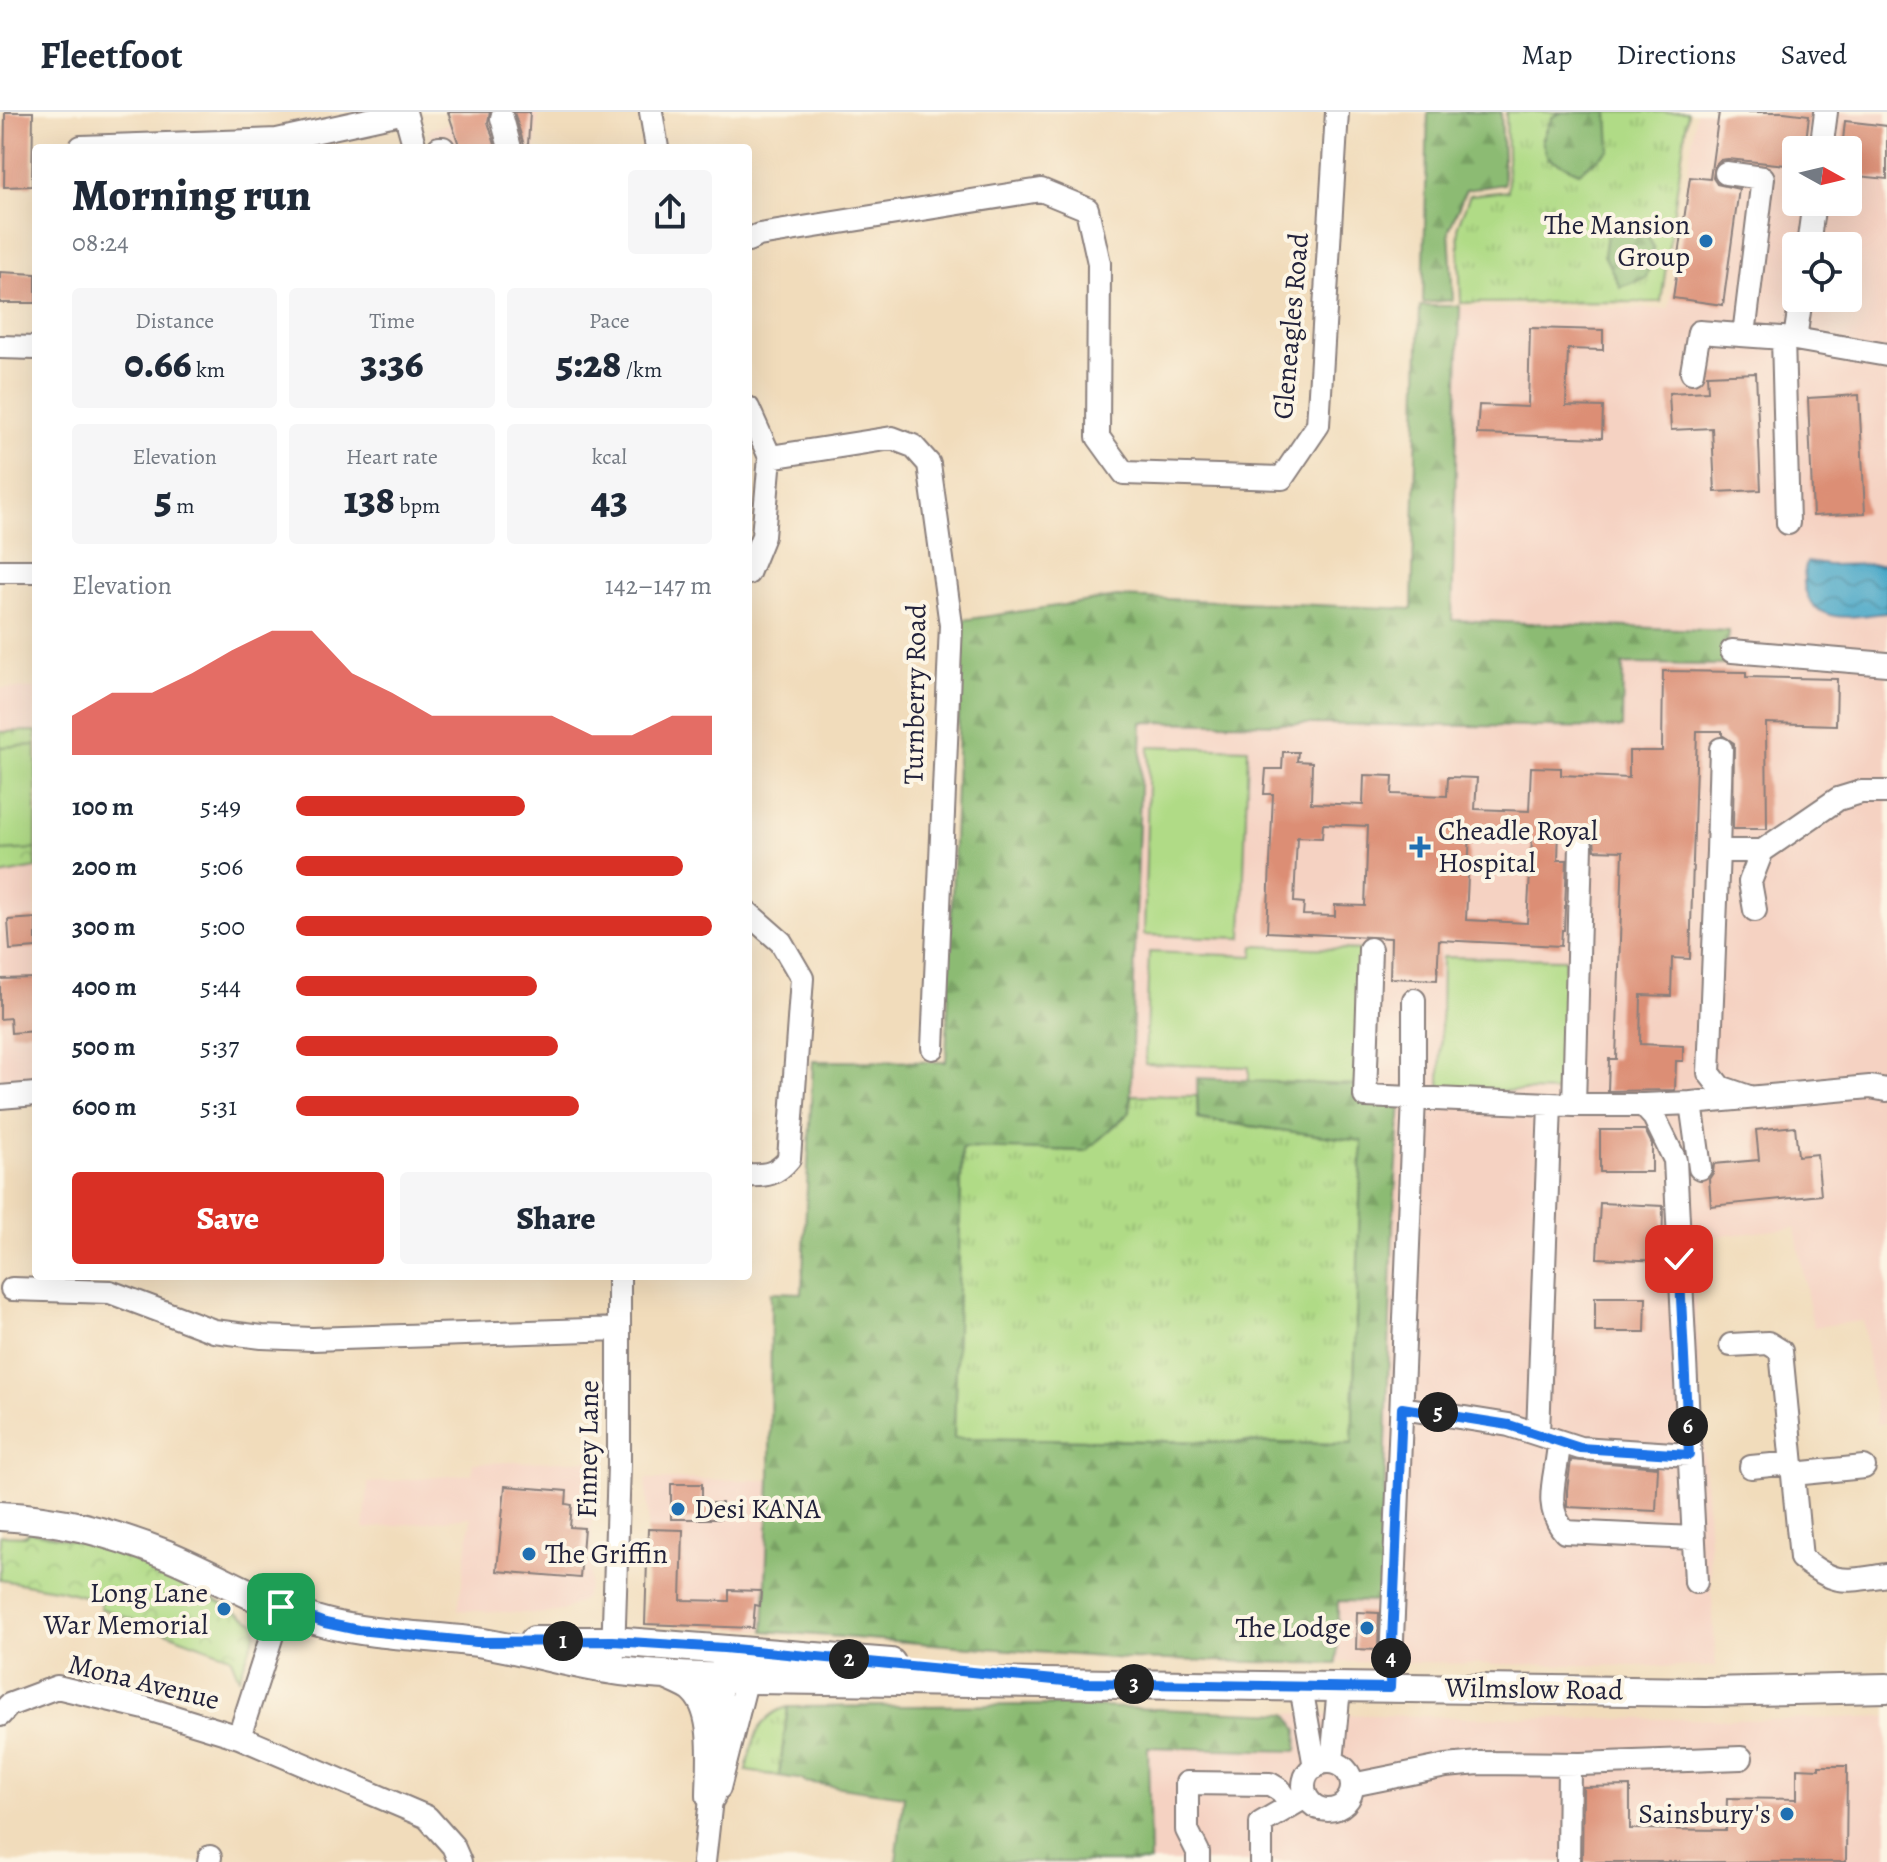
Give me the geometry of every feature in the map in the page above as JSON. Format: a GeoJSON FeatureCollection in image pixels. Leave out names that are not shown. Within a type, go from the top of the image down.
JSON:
{"type":"FeatureCollection","features":[{"type":"Feature","properties":{"kind":"main road","name":"Wilmslow Road"},"geometry":{"type":"LineString","coordinates":[[0,1516],[56,1520],[93,1528],[166,1555],[281,1607],[325,1623],[358,1630],[477,1642],[613,1670],[734,1678],[1339,1688],[1706,1692],[1887,1688]]}},
{"type":"Feature","properties":{"kind":"main road","name":"Wilmslow Road"},"geometry":{"type":"LineString","coordinates":[[477,1642],[613,1641],[724,1648],[1085,1683]]}},
{"type":"Feature","properties":{"kind":"main road"},"geometry":{"type":"LineString","coordinates":[[668,1675],[693,1688],[711,1726],[711,1796]]}},
{"type":"Feature","properties":{"kind":"street"},"geometry":{"type":"LineString","coordinates":[[165,144],[277,140],[405,112],[414,144]]}},
{"type":"Feature","properties":{"kind":"street"},"geometry":{"type":"LineString","coordinates":[[651,112],[656,144]]}},
{"type":"Feature","properties":{"kind":"street","name":"Gleneagles Road"},"geometry":{"type":"LineString","coordinates":[[752,238],[1041,190],[1087,209],[1099,263],[1098,437],[1124,473],[1282,478],[1318,425],[1337,112]]}},
{"type":"Feature","properties":{"kind":"street"},"geometry":{"type":"LineString","coordinates":[[1823,136],[1826,112]]}},
{"type":"Feature","properties":{"kind":"street"},"geometry":{"type":"LineString","coordinates":[[502,118],[509,144]]}},
{"type":"Feature","properties":{"kind":"street"},"geometry":{"type":"LineString","coordinates":[[1726,173],[1763,178],[1744,335]]}},
{"type":"Feature","properties":{"kind":"street"},"geometry":{"type":"LineString","coordinates":[[1788,523],[1789,338],[1797,312]]}},
{"type":"Feature","properties":{"kind":"street"},"geometry":{"type":"LineString","coordinates":[[1692,372],[1699,332],[1789,338],[1887,355]]}},
{"type":"Feature","properties":{"kind":"street"},"geometry":{"type":"LineString","coordinates":[[0,347],[32,348]]}},
{"type":"Feature","properties":{"kind":"street"},"geometry":{"type":"LineString","coordinates":[[752,417],[770,457],[763,536],[752,563]]}},
{"type":"Feature","properties":{"kind":"street","name":"Turnberry Road"},"geometry":{"type":"LineString","coordinates":[[770,457],[892,438],[913,446],[929,464],[951,625],[933,1048]]}},
{"type":"Feature","properties":{"kind":"street"},"geometry":{"type":"LineString","coordinates":[[0,571],[32,571]]}},
{"type":"Feature","properties":{"kind":"street"},"geometry":{"type":"LineString","coordinates":[[1732,651],[1887,664]]}},
{"type":"Feature","properties":{"kind":"street"},"geometry":{"type":"LineString","coordinates":[[1721,749],[1709,1073],[1720,1087],[1749,1097]]}},
{"type":"Feature","properties":{"kind":"street"},"geometry":{"type":"LineString","coordinates":[[1718,851],[1762,851],[1838,799],[1861,792],[1887,792]]}},
{"type":"Feature","properties":{"kind":"street"},"geometry":{"type":"LineString","coordinates":[[1574,1105],[1581,845]]}},
{"type":"Feature","properties":{"kind":"street"},"geometry":{"type":"LineString","coordinates":[[1755,910],[1750,882],[1762,851]]}},
{"type":"Feature","properties":{"kind":"street"},"geometry":{"type":"LineString","coordinates":[[752,917],[781,942],[802,978],[789,1159],[780,1170],[764,1176],[752,1175]]}},
{"type":"Feature","properties":{"kind":"street"},"geometry":{"type":"LineString","coordinates":[[1370,949],[1365,1096],[1643,1105],[1870,1087],[1887,1090]]}},
{"type":"Feature","properties":{"kind":"street"},"geometry":{"type":"LineString","coordinates":[[1390,1688],[1414,1097],[1414,1000]]}},
{"type":"Feature","properties":{"kind":"street"},"geometry":{"type":"LineString","coordinates":[[0,1097],[32,1094]]}},
{"type":"Feature","properties":{"kind":"street"},"geometry":{"type":"LineString","coordinates":[[1691,1103],[1700,1168]]}},
{"type":"Feature","properties":{"kind":"street"},"geometry":{"type":"LineString","coordinates":[[1550,1104],[1549,1438],[1552,1511],[1556,1523],[1565,1532],[1693,1538]]}},
{"type":"Feature","properties":{"kind":"street"},"geometry":{"type":"LineString","coordinates":[[1643,1105],[1654,1117],[1675,1160],[1696,1582]]}},
{"type":"Feature","properties":{"kind":"street","name":"Finney Lane"},"geometry":{"type":"LineString","coordinates":[[613,1670],[619,1465],[619,1280]]}},
{"type":"Feature","properties":{"kind":"street"},"geometry":{"type":"LineString","coordinates":[[12,1289],[110,1292],[214,1331],[262,1337],[312,1339],[618,1329]]}},
{"type":"Feature","properties":{"kind":"street"},"geometry":{"type":"LineString","coordinates":[[1731,1345],[1768,1343],[1781,1351],[1801,1558],[1824,1576],[1843,1581],[1887,1575]]}},
{"type":"Feature","properties":{"kind":"street"},"geometry":{"type":"LineString","coordinates":[[1402,1408],[1473,1418],[1603,1451],[1689,1455]]}},
{"type":"Feature","properties":{"kind":"street"},"geometry":{"type":"LineString","coordinates":[[1751,1467],[1864,1467]]}},
{"type":"Feature","properties":{"kind":"street","name":"Mona Avenue"},"geometry":{"type":"LineString","coordinates":[[0,1715],[9,1705],[57,1687],[145,1708],[239,1737],[281,1607]]}},
{"type":"Feature","properties":{"kind":"street"},"geometry":{"type":"LineString","coordinates":[[708,1827],[734,1678],[724,1648]]}},
{"type":"Feature","properties":{"kind":"street"},"geometry":{"type":"LineString","coordinates":[[704,1862],[711,1796],[734,1678],[753,1651]]}},
{"type":"Feature","properties":{"kind":"street"},"geometry":{"type":"LineString","coordinates":[[1301,1687],[1323,1764]]}},
{"type":"Feature","properties":{"kind":"street"},"geometry":{"type":"LineString","coordinates":[[1261,1862],[1261,1823],[1298,1800],[1305,1790],[1306,1776],[1323,1764],[1339,1688]]}},
{"type":"Feature","properties":{"kind":"street"},"geometry":{"type":"LineString","coordinates":[[239,1737],[427,1817],[453,1846],[460,1862]]}},
{"type":"Feature","properties":{"kind":"street"},"geometry":{"type":"LineString","coordinates":[[1352,1785],[1446,1766],[1479,1763],[1569,1764],[1741,1758]]}},
{"type":"Feature","properties":{"kind":"street"},"geometry":{"type":"LineString","coordinates":[[1198,1862],[1198,1852],[1187,1830],[1187,1783],[1270,1784],[1317,1807],[1336,1808],[1346,1802],[1352,1785],[1346,1770],[1323,1764]]}},
{"type":"Feature","properties":{"kind":"street"},"geometry":{"type":"LineString","coordinates":[[1568,1862],[1569,1764]]}},
{"type":"Feature","properties":{"kind":"shaded area"},"geometry":{"type":"Polygon","coordinates":[[[484,112],[538,112],[536,144],[432,144],[429,130],[484,112]]]}},
{"type":"Feature","properties":{"kind":"shaded area","name":"Cheadle Royal Hospital"},"geometry":{"type":"Polygon","coordinates":[[[1696,112],[1887,112],[1887,1423],[1877,1424],[1863,1321],[1813,1327],[1795,1228],[1692,1239],[1716,1667],[1126,1659],[681,1624],[646,1577],[646,1479],[770,1480],[771,1292],[802,1293],[813,1061],[946,1062],[962,620],[1117,597],[1412,609],[1420,306],[1669,309],[1696,112]]]}},
{"type":"Feature","properties":{"kind":"shaded area"},"geometry":{"type":"Polygon","coordinates":[[[0,688],[32,689],[32,1077],[0,1079],[0,688]]]}},
{"type":"Feature","properties":{"kind":"shaded area","name":"The Griffin"},"geometry":{"type":"Polygon","coordinates":[[[594,1460],[590,1584],[584,1599],[563,1611],[542,1614],[458,1610],[471,1517],[364,1529],[368,1483],[472,1474],[473,1463],[594,1460]]]}},
{"type":"Feature","properties":{"kind":"shaded area"},"geometry":{"type":"Polygon","coordinates":[[[1147,1710],[1779,1720],[1887,1716],[1887,1862],[1150,1862],[1147,1710]]]}},
{"type":"Feature","properties":{"kind":"green space"},"geometry":{"type":"Polygon","coordinates":[[[1428,112],[1501,112],[1504,184],[1466,190],[1449,230],[1453,300],[1423,303],[1428,112]]]}},
{"type":"Feature","properties":{"kind":"green space"},"geometry":{"type":"Polygon","coordinates":[[[1506,112],[1688,112],[1661,302],[1461,303],[1458,225],[1470,195],[1508,191],[1506,112]]]}},
{"type":"Feature","properties":{"kind":"green space"},"geometry":{"type":"Polygon","coordinates":[[[1562,112],[1608,112],[1610,150],[1579,172],[1548,158],[1542,141],[1552,117],[1562,112]]]}},
{"type":"Feature","properties":{"kind":"green space"},"geometry":{"type":"Polygon","coordinates":[[[1641,221],[1654,248],[1646,278],[1620,287],[1604,255],[1608,226],[1641,221]]]}},
{"type":"Feature","properties":{"kind":"green space"},"geometry":{"type":"Polygon","coordinates":[[[1420,306],[1460,306],[1452,620],[1728,631],[1727,665],[1623,664],[1622,728],[1142,722],[1130,1112],[1086,1151],[962,1148],[954,1438],[1352,1444],[1362,1141],[1198,1119],[1197,1078],[1360,1085],[1401,1101],[1393,1224],[1381,1602],[1338,1601],[1337,1664],[1126,1659],[764,1631],[770,1481],[771,1292],[802,1293],[813,1061],[946,1062],[962,620],[1117,597],[1412,609],[1420,306]]]}},
{"type":"Feature","properties":{"kind":"green space"},"geometry":{"type":"Polygon","coordinates":[[[32,731],[32,869],[0,875],[0,732],[32,731]]]}},
{"type":"Feature","properties":{"kind":"green space"},"geometry":{"type":"Polygon","coordinates":[[[32,745],[32,849],[0,851],[0,747],[32,745]]]}},
{"type":"Feature","properties":{"kind":"green space"},"geometry":{"type":"Polygon","coordinates":[[[1149,746],[1248,749],[1242,938],[1144,935],[1149,746]]]}},
{"type":"Feature","properties":{"kind":"green space"},"geometry":{"type":"Polygon","coordinates":[[[1254,946],[1365,950],[1360,1085],[1249,1081],[1249,1067],[1145,1064],[1149,952],[1253,956],[1254,946]]]}},
{"type":"Feature","properties":{"kind":"green space"},"geometry":{"type":"Polygon","coordinates":[[[1442,957],[1565,959],[1563,1092],[1440,1089],[1442,957]]]}},
{"type":"Feature","properties":{"kind":"green space"},"geometry":{"type":"Polygon","coordinates":[[[1131,1095],[1197,1096],[1198,1119],[1362,1141],[1353,1444],[953,1438],[962,1147],[1086,1151],[1130,1112],[1131,1095]]]}},
{"type":"Feature","properties":{"kind":"green space"},"geometry":{"type":"Polygon","coordinates":[[[29,1532],[88,1545],[146,1566],[202,1592],[255,1623],[256,1632],[239,1678],[230,1656],[100,1608],[101,1601],[61,1590],[0,1580],[0,1535],[25,1536],[29,1532]]]}},
{"type":"Feature","properties":{"kind":"green space"},"geometry":{"type":"Polygon","coordinates":[[[1047,1705],[1287,1714],[1298,1730],[1297,1751],[1148,1747],[1150,1862],[896,1862],[904,1796],[779,1776],[788,1707],[1047,1705]]]}},
{"type":"Feature","properties":{"kind":"green space"},"geometry":{"type":"Polygon","coordinates":[[[788,1707],[779,1776],[746,1771],[750,1751],[763,1724],[769,1717],[788,1707]]]}},
{"type":"Feature","properties":{"kind":"water"},"geometry":{"type":"Polygon","coordinates":[[[1807,562],[1828,565],[1887,564],[1887,613],[1841,617],[1817,609],[1805,588],[1807,562]]]}},
{"type":"Feature","properties":{"kind":"building"},"geometry":{"type":"Polygon","coordinates":[[[5,112],[33,112],[32,186],[4,187],[5,112]]]}},
{"type":"Feature","properties":{"kind":"building"},"geometry":{"type":"Polygon","coordinates":[[[448,112],[490,112],[488,122],[495,144],[459,144],[448,112]]]}},
{"type":"Feature","properties":{"kind":"building"},"geometry":{"type":"Polygon","coordinates":[[[514,112],[530,112],[528,144],[524,144],[514,112]]]}},
{"type":"Feature","properties":{"kind":"building","name":"The Mansion Group"},"geometry":{"type":"Polygon","coordinates":[[[1719,112],[1809,115],[1807,136],[1782,136],[1782,165],[1728,159],[1720,160],[1715,165],[1713,178],[1717,184],[1739,189],[1723,305],[1673,298],[1690,177],[1710,179],[1719,112]]]}},
{"type":"Feature","properties":{"kind":"building"},"geometry":{"type":"Polygon","coordinates":[[[1845,121],[1887,126],[1887,179],[1862,176],[1862,136],[1843,136],[1845,121]]]}},
{"type":"Feature","properties":{"kind":"building"},"geometry":{"type":"Polygon","coordinates":[[[0,272],[32,274],[32,303],[0,303],[0,272]]]}},
{"type":"Feature","properties":{"kind":"building"},"geometry":{"type":"Polygon","coordinates":[[[1530,328],[1603,330],[1603,350],[1568,349],[1566,406],[1603,407],[1602,438],[1477,434],[1479,405],[1528,407],[1530,328]]]}},
{"type":"Feature","properties":{"kind":"building"},"geometry":{"type":"Polygon","coordinates":[[[1756,373],[1761,490],[1715,492],[1712,428],[1671,430],[1669,393],[1708,391],[1707,375],[1756,373]]]}},
{"type":"Feature","properties":{"kind":"building"},"geometry":{"type":"Polygon","coordinates":[[[1859,395],[1865,513],[1813,516],[1808,398],[1859,395]]]}},
{"type":"Feature","properties":{"kind":"building"},"geometry":{"type":"Polygon","coordinates":[[[1663,671],[1746,672],[1746,677],[1837,679],[1836,725],[1766,723],[1767,829],[1733,829],[1734,743],[1722,735],[1722,731],[1697,731],[1690,959],[1672,958],[1671,996],[1641,995],[1640,1044],[1683,1046],[1683,1061],[1676,1061],[1675,1090],[1608,1091],[1609,1059],[1616,1059],[1623,851],[1595,850],[1594,839],[1588,829],[1559,828],[1558,860],[1567,860],[1561,946],[1439,940],[1437,980],[1390,978],[1391,938],[1267,932],[1273,794],[1264,794],[1266,769],[1282,769],[1283,752],[1298,752],[1297,761],[1312,762],[1311,803],[1363,805],[1364,775],[1393,776],[1392,794],[1447,796],[1448,777],[1477,778],[1475,809],[1529,811],[1531,767],[1561,768],[1561,775],[1629,778],[1629,751],[1662,751],[1663,671]],[[1323,824],[1322,838],[1297,837],[1294,902],[1304,903],[1303,915],[1335,916],[1335,905],[1365,906],[1368,826],[1323,824]],[[1470,830],[1466,920],[1527,923],[1532,840],[1523,840],[1523,832],[1470,830]]]}},
{"type":"Feature","properties":{"kind":"building"},"geometry":{"type":"Polygon","coordinates":[[[32,918],[32,948],[10,950],[8,920],[32,918]]]}},
{"type":"Feature","properties":{"kind":"building"},"geometry":{"type":"Polygon","coordinates":[[[32,978],[32,1031],[11,1033],[10,1018],[0,1019],[0,979],[32,978]]]}},
{"type":"Feature","properties":{"kind":"building"},"geometry":{"type":"Polygon","coordinates":[[[1795,1126],[1798,1156],[1817,1154],[1821,1195],[1711,1206],[1709,1179],[1714,1164],[1759,1160],[1756,1130],[1795,1126]]]}},
{"type":"Feature","properties":{"kind":"building"},"geometry":{"type":"Polygon","coordinates":[[[1600,1130],[1645,1130],[1652,1144],[1652,1172],[1600,1172],[1600,1130]]]}},
{"type":"Feature","properties":{"kind":"building"},"geometry":{"type":"Polygon","coordinates":[[[1600,1203],[1663,1206],[1662,1261],[1597,1258],[1600,1203]]]}},
{"type":"Feature","properties":{"kind":"building"},"geometry":{"type":"Polygon","coordinates":[[[1595,1297],[1646,1297],[1645,1332],[1595,1332],[1595,1297]]]}},
{"type":"Feature","properties":{"kind":"building"},"geometry":{"type":"Polygon","coordinates":[[[1571,1460],[1658,1467],[1656,1511],[1567,1507],[1571,1460]]]}},
{"type":"Feature","properties":{"kind":"building"},"geometry":{"type":"Polygon","coordinates":[[[671,1484],[702,1484],[702,1503],[722,1503],[721,1519],[671,1519],[671,1484]]]}},
{"type":"Feature","properties":{"kind":"building"},"geometry":{"type":"Polygon","coordinates":[[[505,1486],[567,1491],[566,1504],[572,1505],[570,1527],[584,1528],[580,1578],[497,1571],[505,1486]]]}},
{"type":"Feature","properties":{"kind":"building"},"geometry":{"type":"Polygon","coordinates":[[[648,1529],[683,1530],[681,1600],[729,1601],[729,1590],[761,1591],[760,1606],[755,1605],[753,1628],[645,1624],[648,1529]]]}},
{"type":"Feature","properties":{"kind":"building","name":"The Lodge"},"geometry":{"type":"Polygon","coordinates":[[[1357,1612],[1379,1613],[1378,1650],[1356,1649],[1357,1612]]]}},
{"type":"Feature","properties":{"kind":"building","name":"Sainsbury's"},"geometry":{"type":"Polygon","coordinates":[[[1819,1766],[1847,1766],[1846,1862],[1582,1862],[1583,1787],[1630,1786],[1630,1829],[1726,1830],[1727,1798],[1797,1799],[1797,1768],[1819,1769],[1819,1766]]]}},
{"type":"Feature","properties":{"kind":"place","name":"The Mansion Group"},"geometry":{"type":"Point","coordinates":[1706,241]}},
{"type":"Feature","properties":{"kind":"place","name":"Cheadle Royal Hospital"},"geometry":{"type":"Point","coordinates":[1420,847]}},
{"type":"Feature","properties":{"kind":"place","name":"Desi KANA"},"geometry":{"type":"Point","coordinates":[678,1509]}},
{"type":"Feature","properties":{"kind":"place","name":"The Griffin"},"geometry":{"type":"Point","coordinates":[529,1554]}},
{"type":"Feature","properties":{"kind":"place","name":"Long Lane War Memorial"},"geometry":{"type":"Point","coordinates":[224,1609]}},
{"type":"Feature","properties":{"kind":"place","name":"The Lodge"},"geometry":{"type":"Point","coordinates":[1367,1628]}},
{"type":"Feature","properties":{"kind":"place","name":"Sainsbury's"},"geometry":{"type":"Point","coordinates":[1787,1814]}},
{"type":"Feature","properties":{"kind":"route"},"geometry":{"type":"LineString","coordinates":[[281,1607],[325,1623],[358,1630],[477,1642],[613,1641],[724,1648],[1085,1683],[1390,1688],[1402,1408],[1509,1425],[1580,1448],[1689,1455],[1679,1259]]}}]}
